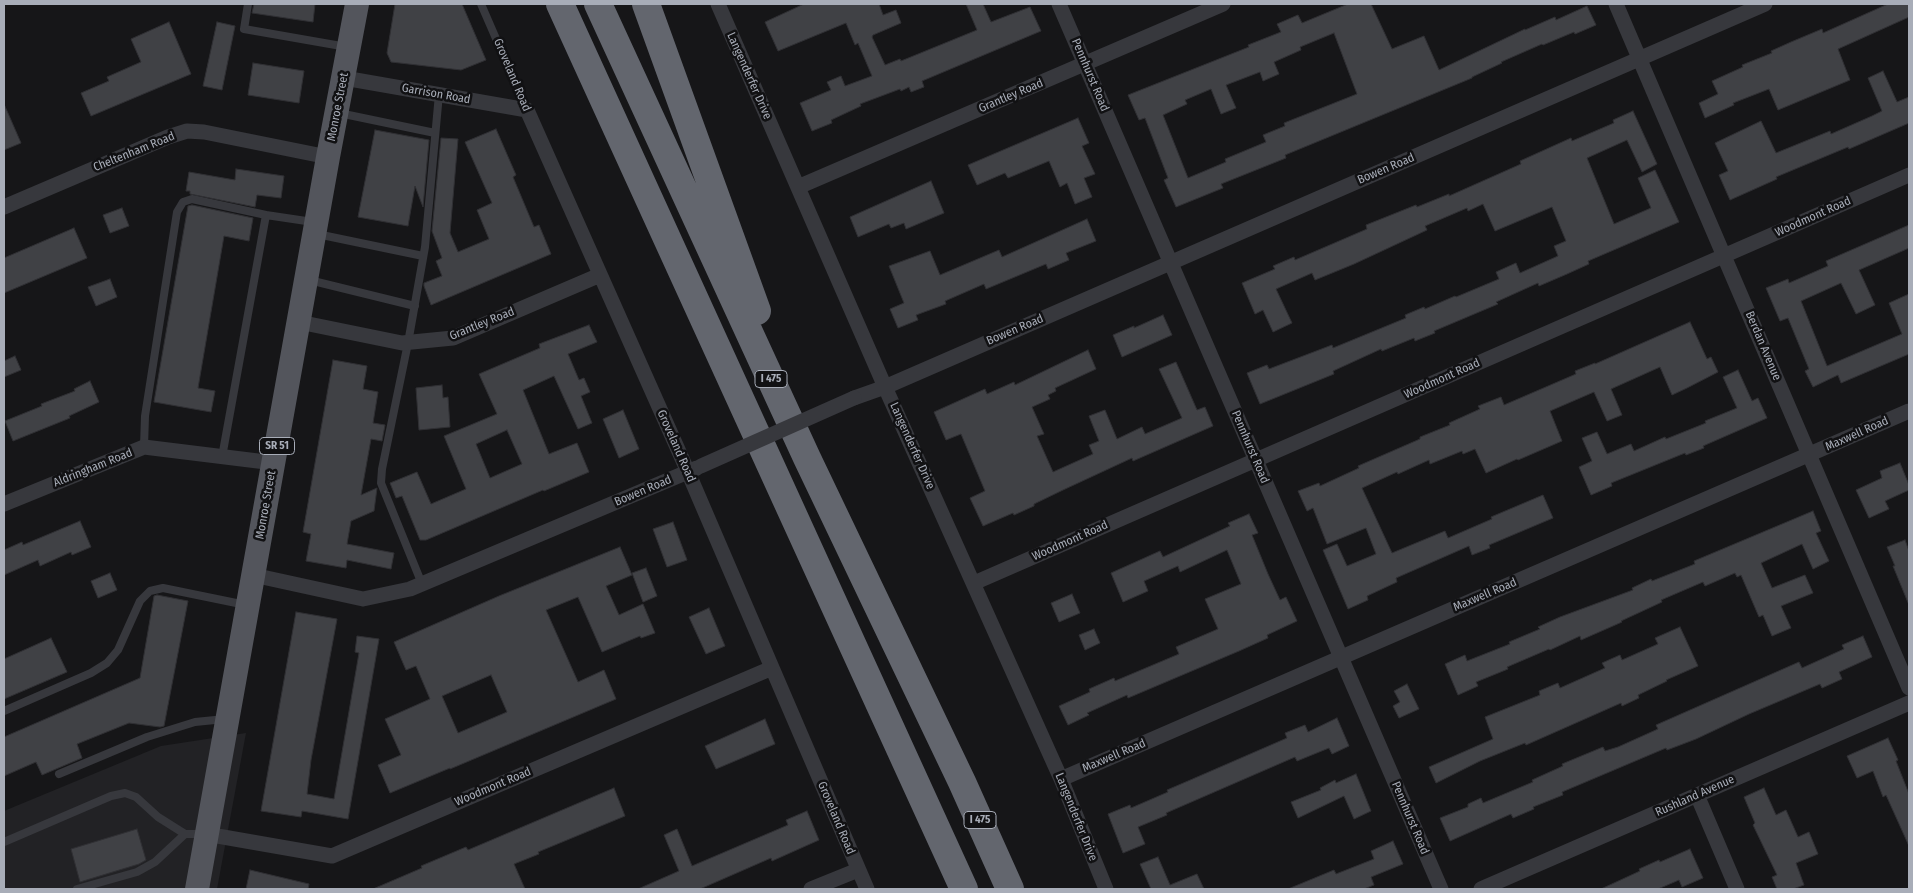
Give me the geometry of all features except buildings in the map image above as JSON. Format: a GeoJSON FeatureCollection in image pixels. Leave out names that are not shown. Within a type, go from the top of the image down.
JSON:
{"type":"FeatureCollection","features":[{"type":"Feature","properties":{"kind":"highway"},"geometry":{"type":"LineString","coordinates":[[547,4],[678,260]]}},
{"type":"Feature","properties":{"kind":"highway","name":"I 475"},"geometry":{"type":"LineString","coordinates":[[560,4],[964,889]]}},
{"type":"Feature","properties":{"kind":"highway","name":"I 475"},"geometry":{"type":"LineString","coordinates":[[598,4],[807,458],[948,752],[1010,889]]}},
{"type":"Feature","properties":{"kind":"highway"},"geometry":{"type":"LineString","coordinates":[[646,4],[758,316],[909,642],[948,752]]}},
{"type":"Feature","properties":{"kind":"main road","name":"Monroe Street"},"geometry":{"type":"LineString","coordinates":[[197,889],[196,834],[227,718],[357,4]]}},
{"type":"Feature","properties":{"kind":"street","name":"Langenderfer Drive"},"geometry":{"type":"LineString","coordinates":[[718,4],[885,386],[1061,778],[1106,889]]}},
{"type":"Feature","properties":{"kind":"street","name":"Pennhurst Road"},"geometry":{"type":"LineString","coordinates":[[1058,4],[1441,889]]}},
{"type":"Feature","properties":{"kind":"street","name":"Grantley Road"},"geometry":{"type":"LineString","coordinates":[[798,187],[1223,4]]}},
{"type":"Feature","properties":{"kind":"street","name":"Berdan Avenue"},"geometry":{"type":"LineString","coordinates":[[1616,4],[1641,58],[1909,688]]}},
{"type":"Feature","properties":{"kind":"street","name":"Bowen Road"},"geometry":{"type":"LineString","coordinates":[[253,575],[363,598],[410,589],[694,469],[1765,4]]}},
{"type":"Feature","properties":{"kind":"street","name":"Garrison Road"},"geometry":{"type":"LineString","coordinates":[[344,78],[527,110]]}},
{"type":"Feature","properties":{"kind":"street","name":"Groveland Road"},"geometry":{"type":"LineString","coordinates":[[527,110],[600,274],[694,469],[772,668],[866,889]]}},
{"type":"Feature","properties":{"kind":"street","name":"Cheltenham Road"},"geometry":{"type":"LineString","coordinates":[[4,207],[168,137],[187,132],[204,132],[328,157]]}},
{"type":"Feature","properties":{"kind":"street","name":"Woodmont Road"},"geometry":{"type":"LineString","coordinates":[[974,582],[1909,175]]}},
{"type":"Feature","properties":{"kind":"street","name":"Grantley Road"},"geometry":{"type":"LineString","coordinates":[[298,322],[402,343],[453,338],[600,274]]}},
{"type":"Feature","properties":{"kind":"street","name":"Maxwell Road"},"geometry":{"type":"LineString","coordinates":[[1061,778],[1909,411]]}},
{"type":"Feature","properties":{"kind":"street","name":"Aldringham Road"},"geometry":{"type":"LineString","coordinates":[[4,504],[144,447],[274,463]]}},
{"type":"Feature","properties":{"kind":"street","name":"Woodmont Road"},"geometry":{"type":"LineString","coordinates":[[196,834],[332,856],[772,668]]}},
{"type":"Feature","properties":{"kind":"street","name":"Rushland Avenue"},"geometry":{"type":"LineString","coordinates":[[1481,889],[1909,702]]}},
{"type":"Feature","properties":{"kind":"street"},"geometry":{"type":"LineString","coordinates":[[1697,795],[1737,889]]}},
{"type":"Feature","properties":{"kind":"street"},"geometry":{"type":"LineString","coordinates":[[812,889],[858,870]]}},
{"type":"Feature","properties":{"kind":"lane"},"geometry":{"type":"LineString","coordinates":[[248,4],[244,29],[349,47]]}},
{"type":"Feature","properties":{"kind":"lane","name":"Groveland Road"},"geometry":{"type":"LineString","coordinates":[[482,4],[527,110]]}},
{"type":"Feature","properties":{"kind":"lane"},"geometry":{"type":"LineString","coordinates":[[422,584],[381,483],[382,469],[408,343],[423,256],[439,94]]}},
{"type":"Feature","properties":{"kind":"lane"},"geometry":{"type":"LineString","coordinates":[[337,113],[435,133]]}},
{"type":"Feature","properties":{"kind":"lane"},"geometry":{"type":"LineString","coordinates":[[144,447],[145,416],[178,212],[182,202],[192,199],[266,215],[423,256]]}},
{"type":"Feature","properties":{"kind":"lane"},"geometry":{"type":"LineString","coordinates":[[222,457],[266,215]]}},
{"type":"Feature","properties":{"kind":"lane"},"geometry":{"type":"LineString","coordinates":[[307,280],[414,306]]}},
{"type":"Feature","properties":{"kind":"lane"},"geometry":{"type":"LineString","coordinates":[[4,711],[91,673],[107,662],[118,650],[140,601],[150,591],[163,588],[248,606]]}},
{"type":"Feature","properties":{"kind":"lane"},"geometry":{"type":"LineString","coordinates":[[59,774],[147,737],[195,722],[227,718]]}},
{"type":"Feature","properties":{"kind":"lane"},"geometry":{"type":"LineString","coordinates":[[4,842],[112,796],[125,793],[136,797],[158,816],[196,834]]}},
{"type":"Feature","properties":{"kind":"lane"},"geometry":{"type":"LineString","coordinates":[[77,889],[138,872],[196,834]]}},
{"type":"Feature","properties":{"kind":"shaded area"},"geometry":{"type":"Polygon","coordinates":[[[246,733],[217,889],[4,889],[4,811],[161,746],[246,733]]]}}]}
